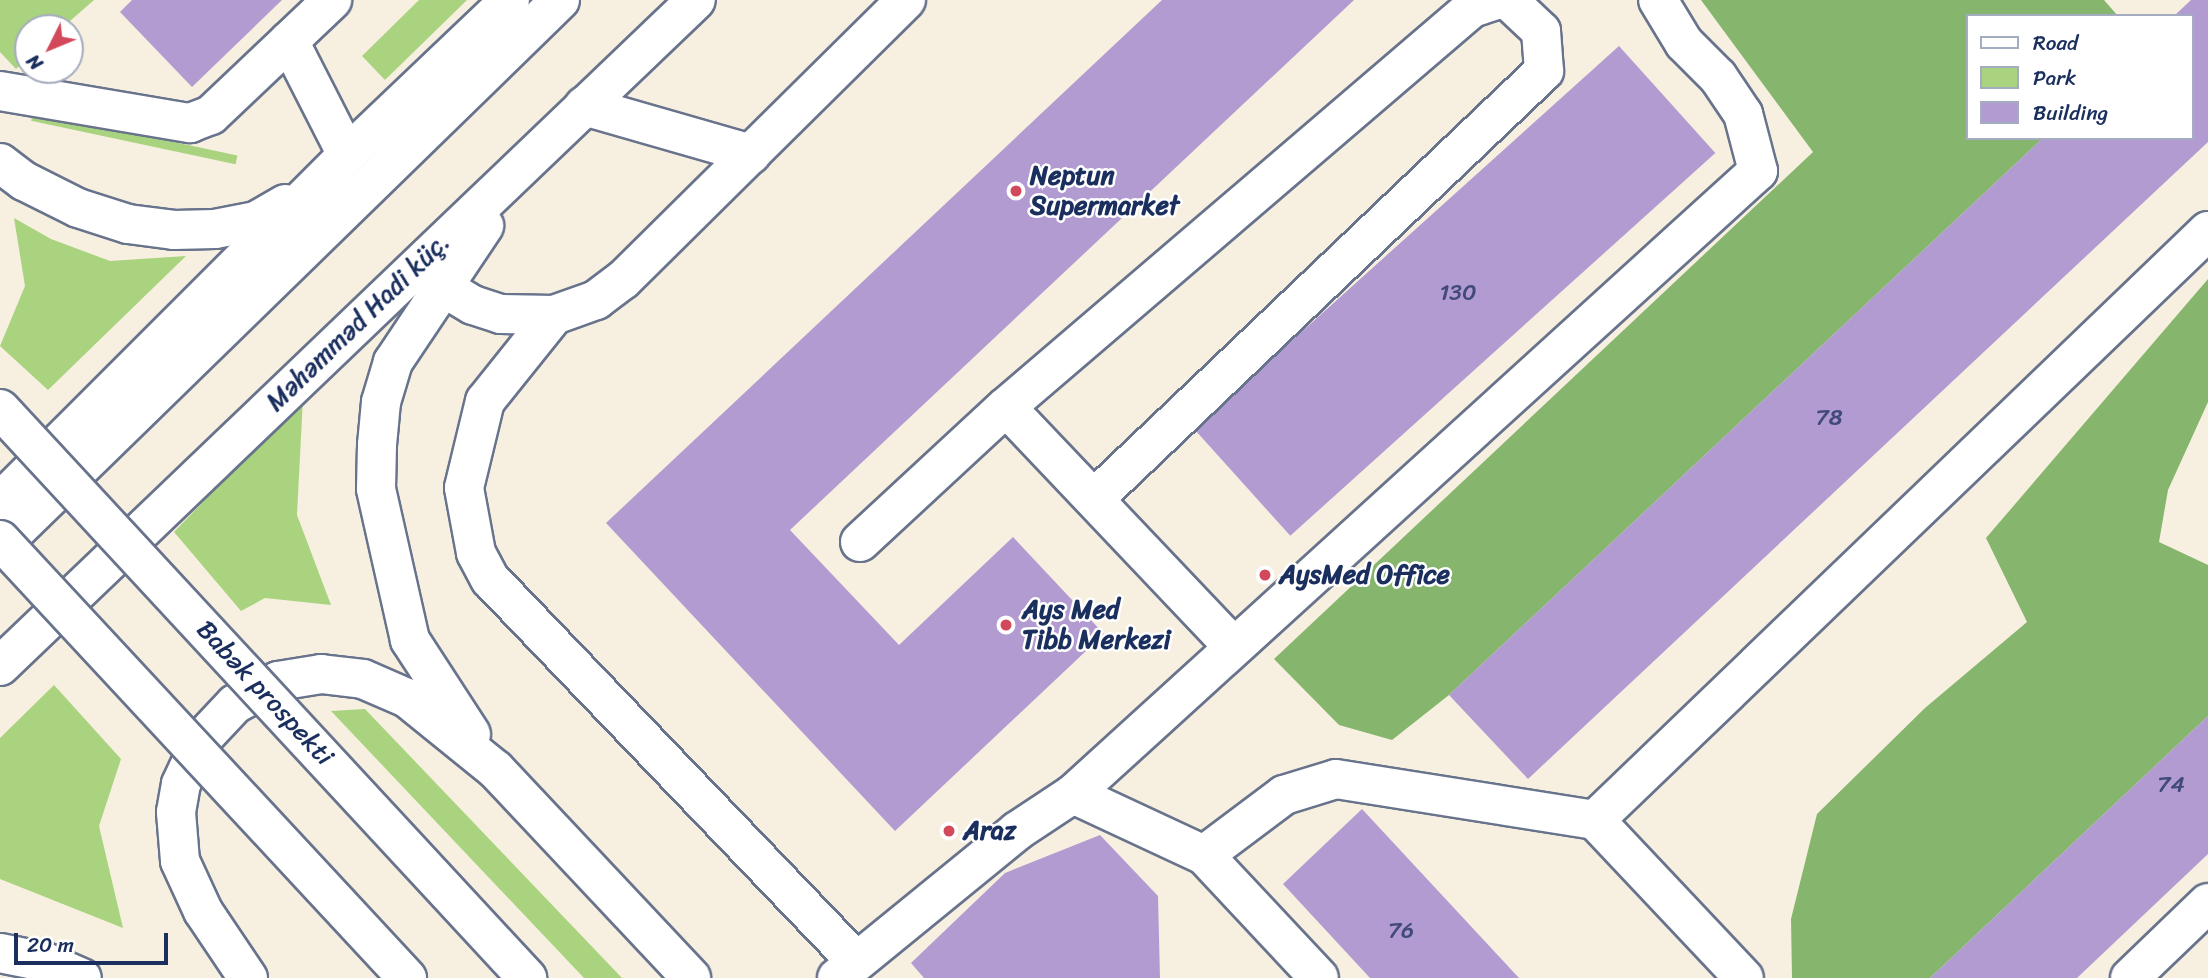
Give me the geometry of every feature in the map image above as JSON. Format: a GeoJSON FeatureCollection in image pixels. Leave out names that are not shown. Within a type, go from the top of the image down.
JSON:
{"type":"FeatureCollection","features":[{"type":"Feature","properties":{"kind":"main road"},"geometry":{"type":"LineString","coordinates":[[0,91],[190,123],[211,115],[332,0]]}},
{"type":"Feature","properties":{"kind":"main road"},"geometry":{"type":"LineString","coordinates":[[0,502],[347,155],[510,0]]}},
{"type":"Feature","properties":{"kind":"main road"},"geometry":{"type":"LineString","coordinates":[[0,546],[560,0]]}},
{"type":"Feature","properties":{"kind":"main road","name":"Məhəmməd Hadi küç."},"geometry":{"type":"LineString","coordinates":[[10,655],[696,0]]}},
{"type":"Feature","properties":{"kind":"main road"},"geometry":{"type":"LineString","coordinates":[[441,286],[473,305],[501,314],[554,315],[596,300],[623,280],[906,0]]}},
{"type":"Feature","properties":{"kind":"main road"},"geometry":{"type":"LineString","coordinates":[[860,542],[1006,407],[1472,8],[1496,0]]}},
{"type":"Feature","properties":{"kind":"main road"},"geometry":{"type":"LineString","coordinates":[[1094,499],[1544,71],[1541,31],[1508,0]]}},
{"type":"Feature","properties":{"kind":"main road"},"geometry":{"type":"LineString","coordinates":[[554,315],[485,401],[464,488],[476,553],[490,579],[847,970],[1017,831],[1073,794],[1758,171],[1743,114],[1718,77],[1684,43],[1658,0]]}},
{"type":"Feature","properties":{"kind":"main road"},"geometry":{"type":"LineString","coordinates":[[289,41],[347,155]]}},
{"type":"Feature","properties":{"kind":"main road"},"geometry":{"type":"LineString","coordinates":[[496,770],[410,640],[376,489],[381,402],[393,362],[441,286],[571,118],[751,154]]}},
{"type":"Feature","properties":{"kind":"main road"},"geometry":{"type":"LineString","coordinates":[[0,163],[24,181],[78,208],[128,224],[201,230],[257,221],[299,194],[347,155]]}},
{"type":"Feature","properties":{"kind":"main road"},"geometry":{"type":"LineString","coordinates":[[1595,820],[2208,231]]}},
{"type":"Feature","properties":{"kind":"main road"},"geometry":{"type":"LineString","coordinates":[[1006,407],[1233,646]]}},
{"type":"Feature","properties":{"kind":"main road","name":"Babək prospekti"},"geometry":{"type":"LineString","coordinates":[[0,409],[527,978]]}},
{"type":"Feature","properties":{"kind":"main road"},"geometry":{"type":"LineString","coordinates":[[0,540],[407,978]]}},
{"type":"Feature","properties":{"kind":"main road"},"geometry":{"type":"LineString","coordinates":[[248,978],[203,911],[180,861],[176,812],[181,784],[202,739],[235,704],[278,681],[321,674],[363,679],[407,698],[496,770],[691,978]]}},
{"type":"Feature","properties":{"kind":"main road"},"geometry":{"type":"LineString","coordinates":[[1203,855],[1284,795],[1336,779],[1595,820],[1744,978]]}},
{"type":"Feature","properties":{"kind":"main road"},"geometry":{"type":"LineString","coordinates":[[1073,794],[1203,855],[1319,978]]}},
{"type":"Feature","properties":{"kind":"main road"},"geometry":{"type":"LineString","coordinates":[[2130,978],[2208,903]]}},
{"type":"Feature","properties":{"kind":"main road"},"geometry":{"type":"LineString","coordinates":[[374,942],[400,978]]}},
{"type":"Feature","properties":{"kind":"main road"},"geometry":{"type":"LineString","coordinates":[[0,953],[45,962],[82,978]]}},
{"type":"Feature","properties":{"kind":"green space"},"geometry":{"type":"Polygon","coordinates":[[[0,0],[94,0],[78,14],[14,14],[14,67],[0,52],[0,0]]]}},
{"type":"Feature","properties":{"kind":"green space"},"geometry":{"type":"Polygon","coordinates":[[[419,0],[467,0],[385,80],[362,56],[419,0]]]}},
{"type":"Feature","properties":{"kind":"green space"},"geometry":{"type":"Polygon","coordinates":[[[1701,0],[2104,0],[2116,14],[1966,14],[1966,140],[2041,140],[1449,695],[1392,740],[1339,725],[1274,659],[1813,152],[1701,0]]]}},
{"type":"Feature","properties":{"kind":"green space"},"geometry":{"type":"Polygon","coordinates":[[[33,112],[237,155],[236,164],[31,121],[33,112]]]}},
{"type":"Feature","properties":{"kind":"green space"},"geometry":{"type":"Polygon","coordinates":[[[14,218],[51,239],[110,261],[186,256],[48,390],[0,346],[25,286],[14,218]]]}},
{"type":"Feature","properties":{"kind":"green space"},"geometry":{"type":"Polygon","coordinates":[[[2208,279],[2208,402],[2168,490],[2159,542],[2208,565],[2208,716],[1930,978],[1792,978],[1791,919],[1817,814],[1925,708],[2027,622],[1986,538],[2208,279]]]}},
{"type":"Feature","properties":{"kind":"green space"},"geometry":{"type":"Polygon","coordinates":[[[303,398],[297,515],[331,605],[265,598],[241,611],[174,532],[303,398]]]}},
{"type":"Feature","properties":{"kind":"green space"},"geometry":{"type":"Polygon","coordinates":[[[54,685],[121,759],[99,826],[123,928],[0,879],[0,738],[54,685]]]}},
{"type":"Feature","properties":{"kind":"green space"},"geometry":{"type":"Polygon","coordinates":[[[365,709],[622,978],[584,978],[331,711],[365,709]]]}},
{"type":"Feature","properties":{"kind":"building"},"geometry":{"type":"Polygon","coordinates":[[[132,0],[282,0],[192,87],[120,12],[132,0]]]}},
{"type":"Feature","properties":{"kind":"building"},"geometry":{"type":"Polygon","coordinates":[[[1162,0],[1354,0],[790,530],[899,645],[1013,537],[1104,634],[895,831],[606,523],[1162,0]]]}},
{"type":"Feature","properties":{"kind":"building"},"geometry":{"type":"Polygon","coordinates":[[[2191,0],[2208,0],[2208,142],[1528,779],[1449,695],[2041,140],[2194,140],[2194,14],[2176,14],[2191,0]]]}},
{"type":"Feature","properties":{"kind":"building"},"geometry":{"type":"Polygon","coordinates":[[[1619,46],[1715,153],[1290,536],[1194,429],[1619,46]]]}},
{"type":"Feature","properties":{"kind":"building"},"geometry":{"type":"Polygon","coordinates":[[[2208,716],[2208,854],[2077,978],[1930,978],[2208,716]]]}},
{"type":"Feature","properties":{"kind":"building"},"geometry":{"type":"Polygon","coordinates":[[[1362,809],[1519,978],[1370,978],[1283,884],[1362,809]]]}},
{"type":"Feature","properties":{"kind":"building"},"geometry":{"type":"Polygon","coordinates":[[[1100,835],[1158,896],[1160,978],[924,978],[911,963],[1005,873],[1100,835]]]}},
{"type":"Feature","properties":{"kind":"place","name":"Neptun Supermarket"},"geometry":{"type":"Point","coordinates":[1016,191]}},
{"type":"Feature","properties":{"kind":"place","name":"AysMed Office"},"geometry":{"type":"Point","coordinates":[1265,575]}},
{"type":"Feature","properties":{"kind":"place","name":"Ays Med Tibb Merkezi"},"geometry":{"type":"Point","coordinates":[1006,625]}},
{"type":"Feature","properties":{"kind":"place","name":"Araz"},"geometry":{"type":"Point","coordinates":[949,831]}}]}
